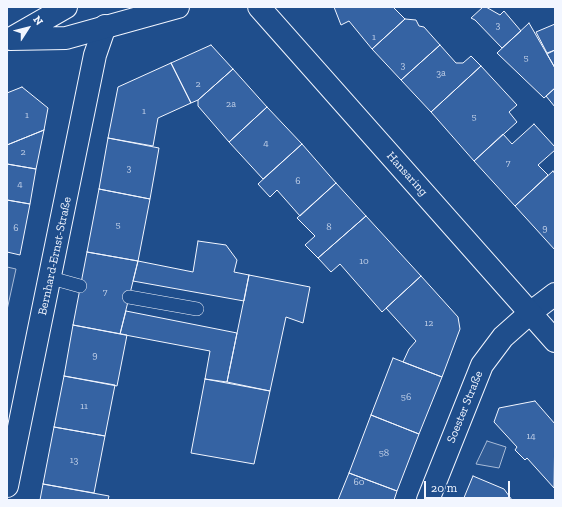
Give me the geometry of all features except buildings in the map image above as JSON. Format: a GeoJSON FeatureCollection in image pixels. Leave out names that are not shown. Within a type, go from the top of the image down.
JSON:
{"type":"FeatureCollection","features":[{"type":"Feature","properties":{"kind":"street"},"geometry":{"type":"LineString","coordinates":[[8,39],[66,7]]}},
{"type":"Feature","properties":{"kind":"street"},"geometry":{"type":"LineString","coordinates":[[8,39],[66,38],[178,7]]}},
{"type":"Feature","properties":{"kind":"street","name":"Hansaring"},"geometry":{"type":"LineString","coordinates":[[259,7],[555,341]]}},
{"type":"Feature","properties":{"kind":"street","name":"Bernhard-Ernst-Straße"},"geometry":{"type":"LineString","coordinates":[[7,486],[51,278],[95,55],[105,26]]}},
{"type":"Feature","properties":{"kind":"street","name":"Soester Straße"},"geometry":{"type":"LineString","coordinates":[[428,500],[482,365],[503,338],[530,313],[555,294]]}},
{"type":"Feature","properties":{"kind":"lane"},"geometry":{"type":"LineString","coordinates":[[51,278],[80,286]]}},
{"type":"Feature","properties":{"kind":"lane"},"geometry":{"type":"LineString","coordinates":[[129,297],[197,309]]}},
{"type":"Feature","properties":{"kind":"shaded area"},"geometry":{"type":"Polygon","coordinates":[[[7,267],[16,269],[7,310],[7,267]]]}},
{"type":"Feature","properties":{"kind":"shaded area"},"geometry":{"type":"Polygon","coordinates":[[[487,441],[506,447],[499,468],[476,464],[487,441]]]}}]}
